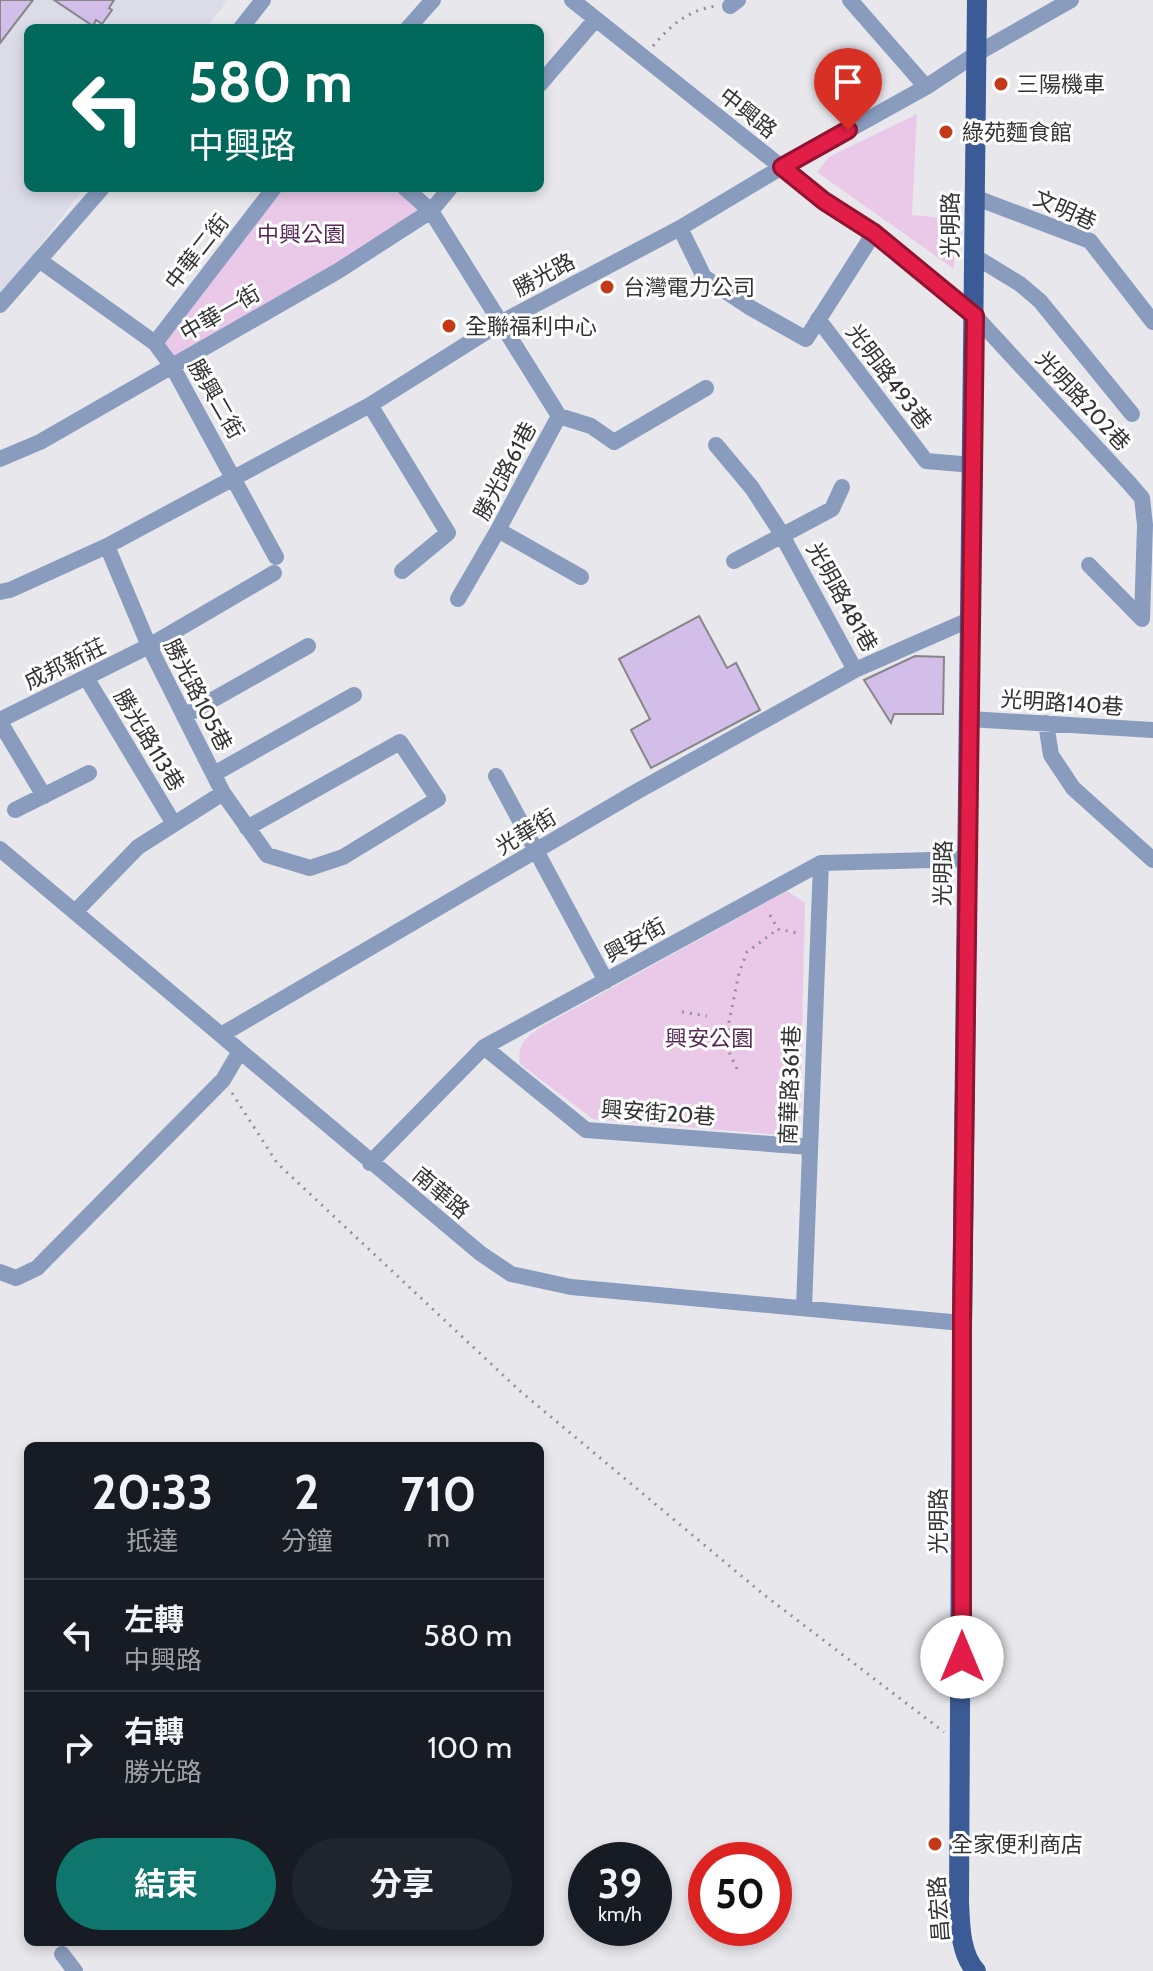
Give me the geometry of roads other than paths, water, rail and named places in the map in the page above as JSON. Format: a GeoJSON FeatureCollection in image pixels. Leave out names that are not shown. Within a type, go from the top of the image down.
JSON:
{"type":"FeatureCollection","features":[{"type":"Feature","properties":{"kind":"main road","name":"光明路"},"geometry":{"type":"LineString","coordinates":[[962,1746],[962,1323],[977,0]]}},
{"type":"Feature","properties":{"kind":"main road","name":"昌宏路"},"geometry":{"type":"LineString","coordinates":[[962,1746],[960,1921],[972,1969]]}},
{"type":"Feature","properties":{"kind":"street"},"geometry":{"type":"LineString","coordinates":[[244,24],[263,0]]}},
{"type":"Feature","properties":{"kind":"street"},"geometry":{"type":"LineString","coordinates":[[412,24],[433,0]]}},
{"type":"Feature","properties":{"kind":"street","name":"中興路"},"geometry":{"type":"LineString","coordinates":[[572,0],[824,201],[874,233],[975,316]]}},
{"type":"Feature","properties":{"kind":"street"},"geometry":{"type":"LineString","coordinates":[[850,0],[926,87]]}},
{"type":"Feature","properties":{"kind":"street","name":"勝光路"},"geometry":{"type":"LineString","coordinates":[[0,592],[107,546],[370,405],[502,322],[680,228],[1071,0]]}},
{"type":"Feature","properties":{"kind":"street"},"geometry":{"type":"LineString","coordinates":[[544,79],[595,20]]}},
{"type":"Feature","properties":{"kind":"street"},"geometry":{"type":"LineString","coordinates":[[0,305],[98,192]]}},
{"type":"Feature","properties":{"kind":"street","name":"中華二街"},"geometry":{"type":"LineString","coordinates":[[155,343],[271,192]]}},
{"type":"Feature","properties":{"kind":"street","name":"勝光路61巷"},"geometry":{"type":"LineString","coordinates":[[410,192],[431,211],[559,416],[458,599]]}},
{"type":"Feature","properties":{"kind":"street","name":"中華一街"},"geometry":{"type":"LineString","coordinates":[[0,459],[40,442],[338,271],[431,211],[447,192]]}},
{"type":"Feature","properties":{"kind":"street","name":"文明巷"},"geometry":{"type":"LineString","coordinates":[[974,197],[1090,241],[1153,322]]}},
{"type":"Feature","properties":{"kind":"street"},"geometry":{"type":"LineString","coordinates":[[680,228],[704,277],[806,339],[874,233]]}},
{"type":"Feature","properties":{"kind":"street"},"geometry":{"type":"LineString","coordinates":[[974,256],[1020,284],[1040,301],[1132,414]]}},
{"type":"Feature","properties":{"kind":"street","name":"勝興二街"},"geometry":{"type":"LineString","coordinates":[[39,260],[155,343],[172,366],[235,477],[275,565]]}},
{"type":"Feature","properties":{"kind":"street","name":"光明路202巷"},"geometry":{"type":"LineString","coordinates":[[975,316],[1142,498],[1149,566],[1142,619],[1089,565]]}},
{"type":"Feature","properties":{"kind":"street","name":"光明路493巷"},"geometry":{"type":"LineString","coordinates":[[818,319],[926,461],[973,465]]}},
{"type":"Feature","properties":{"kind":"street"},"geometry":{"type":"LineString","coordinates":[[559,416],[591,426],[614,442],[706,388]]}},
{"type":"Feature","properties":{"kind":"street"},"geometry":{"type":"LineString","coordinates":[[370,405],[448,533],[402,571]]}},
{"type":"Feature","properties":{"kind":"street","name":"光明路481巷"},"geometry":{"type":"LineString","coordinates":[[716,445],[752,488],[782,536],[855,670],[971,619]]}},
{"type":"Feature","properties":{"kind":"street"},"geometry":{"type":"LineString","coordinates":[[734,561],[832,509],[842,487]]}},
{"type":"Feature","properties":{"kind":"street"},"geometry":{"type":"LineString","coordinates":[[498,530],[581,577]]}},
{"type":"Feature","properties":{"kind":"street","name":"勝光路105巷"},"geometry":{"type":"LineString","coordinates":[[107,546],[149,646],[223,793],[247,828],[267,855],[310,868],[332,861],[438,799],[400,742],[247,828]]}},
{"type":"Feature","properties":{"kind":"street","name":"成邦新莊"},"geometry":{"type":"LineString","coordinates":[[44,796],[0,721],[149,646],[275,565]]}},
{"type":"Feature","properties":{"kind":"street"},"geometry":{"type":"LineString","coordinates":[[184,716],[308,646]]}},
{"type":"Feature","properties":{"kind":"street","name":"光華街"},"geometry":{"type":"LineString","coordinates":[[221,1035],[636,792],[855,670]]}},
{"type":"Feature","properties":{"kind":"street","name":"勝光路113巷"},"geometry":{"type":"LineString","coordinates":[[87,679],[174,824]]}},
{"type":"Feature","properties":{"kind":"street"},"geometry":{"type":"LineString","coordinates":[[214,774],[354,695]]}},
{"type":"Feature","properties":{"kind":"street","name":"光明路140巷"},"geometry":{"type":"LineString","coordinates":[[969,719],[1046,723],[1149,735]]}},
{"type":"Feature","properties":{"kind":"street"},"geometry":{"type":"LineString","coordinates":[[1046,723],[1051,755],[1073,788],[1153,860]]}},
{"type":"Feature","properties":{"kind":"street"},"geometry":{"type":"LineString","coordinates":[[15,810],[89,773]]}},
{"type":"Feature","properties":{"kind":"street"},"geometry":{"type":"LineString","coordinates":[[496,776],[606,981]]}},
{"type":"Feature","properties":{"kind":"street"},"geometry":{"type":"LineString","coordinates":[[75,912],[138,847],[223,793]]}},
{"type":"Feature","properties":{"kind":"street","name":"南華路"},"geometry":{"type":"LineString","coordinates":[[0,849],[370,1163],[480,1253],[511,1274],[571,1287],[962,1323]]}},
{"type":"Feature","properties":{"kind":"street","name":"興安街"},"geometry":{"type":"LineString","coordinates":[[370,1163],[484,1047],[821,863],[968,859]]}},
{"type":"Feature","properties":{"kind":"street","name":"南華路361巷"},"geometry":{"type":"LineString","coordinates":[[804,1308],[821,863]]}},
{"type":"Feature","properties":{"kind":"street","name":"興安街20巷"},"geometry":{"type":"LineString","coordinates":[[484,1047],[586,1130],[810,1147]]}},
{"type":"Feature","properties":{"kind":"street"},"geometry":{"type":"LineString","coordinates":[[0,1272],[16,1278],[37,1268],[223,1080],[240,1051]]}},
{"type":"Feature","properties":{"kind":"street"},"geometry":{"type":"LineString","coordinates":[[62,1954],[75,1971]]}},
{"type":"Feature","properties":{"kind":"place","name":"三陽機車"},"geometry":{"type":"Point","coordinates":[1001,84]}},
{"type":"Feature","properties":{"kind":"place","name":"綠苑麵食館"},"geometry":{"type":"Point","coordinates":[946,132]}},
{"type":"Feature","properties":{"kind":"place","name":"台灣電力公司"},"geometry":{"type":"Point","coordinates":[607,287]}},
{"type":"Feature","properties":{"kind":"place","name":"全聯福利中心"},"geometry":{"type":"Point","coordinates":[449,326]}},
{"type":"Feature","properties":{"kind":"place","name":"全家便利商店"},"geometry":{"type":"Point","coordinates":[935,1844]}},
{"type":"Feature","properties":{"kind":"park label","name":"中興公園"},"geometry":{"type":"Point","coordinates":[301,234]}},
{"type":"Feature","properties":{"kind":"park label","name":"興安公園"},"geometry":{"type":"Point","coordinates":[709,1038]}}]}
